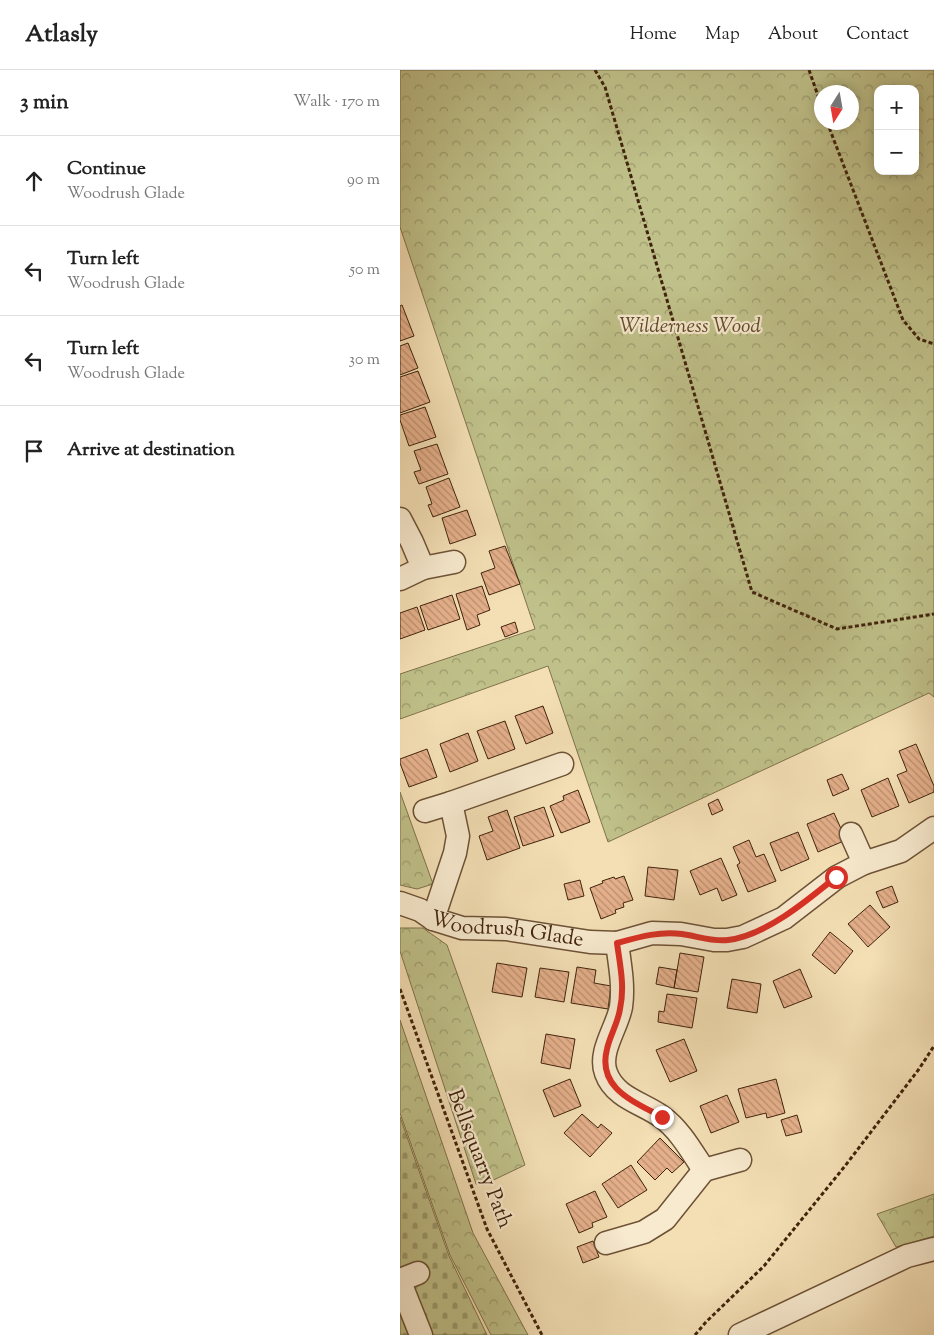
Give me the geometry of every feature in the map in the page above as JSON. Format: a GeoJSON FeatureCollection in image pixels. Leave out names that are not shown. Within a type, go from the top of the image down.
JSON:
{"type":"FeatureCollection","features":[{"type":"Feature","properties":{"kind":"street"},"geometry":{"type":"LineString","coordinates":[[400,520],[423,568]]}},
{"type":"Feature","properties":{"kind":"street"},"geometry":{"type":"LineString","coordinates":[[400,579],[423,568],[454,562]]}},
{"type":"Feature","properties":{"kind":"street"},"geometry":{"type":"LineString","coordinates":[[425,811],[451,804],[562,764]]}},
{"type":"Feature","properties":{"kind":"street"},"geometry":{"type":"LineString","coordinates":[[433,919],[455,853],[458,836],[451,804]]}},
{"type":"Feature","properties":{"kind":"street","name":"Woodrush Glade"},"geometry":{"type":"LineString","coordinates":[[400,904],[420,910],[433,919],[462,928],[506,930],[590,942],[617,943],[652,933],[681,934],[714,940],[727,940],[743,937],[784,918],[836,877],[864,863],[902,851],[934,828]]}},
{"type":"Feature","properties":{"kind":"street"},"geometry":{"type":"LineString","coordinates":[[851,834],[864,863]]}},
{"type":"Feature","properties":{"kind":"street"},"geometry":{"type":"LineString","coordinates":[[617,943],[623,981],[621,1006],[618,1022],[607,1048],[606,1073],[617,1091],[662,1117],[684,1140],[704,1170]]}},
{"type":"Feature","properties":{"kind":"street"},"geometry":{"type":"LineString","coordinates":[[606,1243],[644,1232],[665,1219],[704,1170],[740,1160]]}},
{"type":"Feature","properties":{"kind":"street"},"geometry":{"type":"LineString","coordinates":[[740,1335],[908,1256],[934,1249]]}},
{"type":"Feature","properties":{"kind":"street"},"geometry":{"type":"LineString","coordinates":[[406,1278],[421,1335]]}},
{"type":"Feature","properties":{"kind":"path"},"geometry":{"type":"LineString","coordinates":[[595,70],[606,87],[752,592],[838,629],[934,614]]}},
{"type":"Feature","properties":{"kind":"path"},"geometry":{"type":"LineString","coordinates":[[809,70],[814,85]]}},
{"type":"Feature","properties":{"kind":"path"},"geometry":{"type":"LineString","coordinates":[[831,130],[903,320],[919,338],[934,344]]}},
{"type":"Feature","properties":{"kind":"path","name":"Bellsquarry Path"},"geometry":{"type":"LineString","coordinates":[[400,989],[486,1229],[542,1335]]}},
{"type":"Feature","properties":{"kind":"path"},"geometry":{"type":"LineString","coordinates":[[694,1335],[764,1266],[845,1166],[919,1069],[934,1046]]}},
{"type":"Feature","properties":{"kind":"green space","name":"Wilderness Wood"},"geometry":{"type":"Polygon","coordinates":[[[400,70],[934,70],[934,697],[929,693],[608,842],[548,666],[400,719],[400,674],[535,629],[400,227],[400,70]]]}},
{"type":"Feature","properties":{"kind":"green space"},"geometry":{"type":"Polygon","coordinates":[[[400,792],[433,884],[417,889],[400,885],[400,792]]]}},
{"type":"Feature","properties":{"kind":"green space"},"geometry":{"type":"Polygon","coordinates":[[[400,928],[423,928],[447,945],[525,1165],[483,1185],[476,1184],[400,951],[400,928]]]}},
{"type":"Feature","properties":{"kind":"green space"},"geometry":{"type":"Polygon","coordinates":[[[400,1020],[473,1233],[528,1335],[491,1335],[450,1255],[400,1113],[400,1020]]]}},
{"type":"Feature","properties":{"kind":"green space"},"geometry":{"type":"Polygon","coordinates":[[[400,1117],[449,1256],[487,1335],[400,1335],[400,1117]]]}},
{"type":"Feature","properties":{"kind":"green space"},"geometry":{"type":"Polygon","coordinates":[[[934,1194],[934,1236],[896,1247],[877,1214],[934,1194]]]}},
{"type":"Feature","properties":{"kind":"building"},"geometry":{"type":"Polygon","coordinates":[[[402,305],[414,336],[400,341],[400,306],[402,305]]]}},
{"type":"Feature","properties":{"kind":"building"},"geometry":{"type":"Polygon","coordinates":[[[408,343],[418,368],[400,375],[400,346],[408,343]]]}},
{"type":"Feature","properties":{"kind":"building"},"geometry":{"type":"Polygon","coordinates":[[[418,371],[430,402],[400,413],[400,377],[418,371]]]}},
{"type":"Feature","properties":{"kind":"building"},"geometry":{"type":"Polygon","coordinates":[[[425,407],[436,437],[409,446],[400,415],[425,407]]]}},
{"type":"Feature","properties":{"kind":"building"},"geometry":{"type":"Polygon","coordinates":[[[437,444],[448,474],[419,484],[414,472],[421,470],[414,451],[437,444]]]}},
{"type":"Feature","properties":{"kind":"building"},"geometry":{"type":"Polygon","coordinates":[[[449,478],[460,507],[433,517],[428,505],[432,504],[426,487],[449,478]]]}},
{"type":"Feature","properties":{"kind":"building"},"geometry":{"type":"Polygon","coordinates":[[[467,510],[476,535],[450,544],[442,518],[467,510]]]}},
{"type":"Feature","properties":{"kind":"building"},"geometry":{"type":"Polygon","coordinates":[[[505,546],[520,584],[489,595],[481,573],[495,568],[489,551],[505,546]]]}},
{"type":"Feature","properties":{"kind":"building"},"geometry":{"type":"Polygon","coordinates":[[[482,586],[490,610],[477,615],[480,625],[467,630],[456,594],[482,586]]]}},
{"type":"Feature","properties":{"kind":"building"},"geometry":{"type":"Polygon","coordinates":[[[452,595],[460,619],[428,630],[420,606],[452,595]]]}},
{"type":"Feature","properties":{"kind":"building"},"geometry":{"type":"Polygon","coordinates":[[[417,607],[425,630],[400,639],[400,613],[417,607]]]}},
{"type":"Feature","properties":{"kind":"building"},"geometry":{"type":"Polygon","coordinates":[[[515,622],[518,632],[505,637],[501,627],[515,622]]]}},
{"type":"Feature","properties":{"kind":"building"},"geometry":{"type":"Polygon","coordinates":[[[543,706],[553,733],[526,744],[515,716],[543,706]]]}},
{"type":"Feature","properties":{"kind":"building"},"geometry":{"type":"Polygon","coordinates":[[[505,721],[515,749],[488,759],[477,731],[505,721]]]}},
{"type":"Feature","properties":{"kind":"building"},"geometry":{"type":"Polygon","coordinates":[[[468,733],[478,761],[450,772],[440,744],[468,733]]]}},
{"type":"Feature","properties":{"kind":"building"},"geometry":{"type":"Polygon","coordinates":[[[916,744],[934,786],[934,792],[909,803],[897,775],[907,771],[899,751],[916,744]]]}},
{"type":"Feature","properties":{"kind":"building"},"geometry":{"type":"Polygon","coordinates":[[[427,749],[437,777],[409,787],[400,759],[427,749]]]}},
{"type":"Feature","properties":{"kind":"building"},"geometry":{"type":"Polygon","coordinates":[[[842,774],[849,789],[833,796],[827,780],[842,774]]]}},
{"type":"Feature","properties":{"kind":"building"},"geometry":{"type":"Polygon","coordinates":[[[888,778],[899,806],[872,817],[861,790],[888,778]]]}},
{"type":"Feature","properties":{"kind":"building"},"geometry":{"type":"Polygon","coordinates":[[[578,790],[590,822],[561,833],[550,806],[564,800],[563,796],[578,790]]]}},
{"type":"Feature","properties":{"kind":"building"},"geometry":{"type":"Polygon","coordinates":[[[718,799],[723,810],[712,815],[708,804],[718,799]]]}},
{"type":"Feature","properties":{"kind":"building"},"geometry":{"type":"Polygon","coordinates":[[[544,807],[554,836],[523,846],[514,817],[544,807]]]}},
{"type":"Feature","properties":{"kind":"building"},"geometry":{"type":"Polygon","coordinates":[[[507,810],[520,848],[487,860],[479,836],[493,831],[488,817],[507,810]]]}},
{"type":"Feature","properties":{"kind":"building"},"geometry":{"type":"Polygon","coordinates":[[[834,813],[846,840],[818,852],[807,824],[834,813]]]}},
{"type":"Feature","properties":{"kind":"building"},"geometry":{"type":"Polygon","coordinates":[[[798,832],[809,859],[781,871],[770,843],[798,832]]]}},
{"type":"Feature","properties":{"kind":"building"},"geometry":{"type":"Polygon","coordinates":[[[749,840],[756,857],[764,854],[776,881],[748,892],[737,865],[740,863],[733,847],[749,840]]]}},
{"type":"Feature","properties":{"kind":"building"},"geometry":{"type":"Polygon","coordinates":[[[721,858],[737,895],[722,901],[717,888],[700,895],[690,871],[721,858]]]}},
{"type":"Feature","properties":{"kind":"building"},"geometry":{"type":"Polygon","coordinates":[[[648,867],[678,870],[674,900],[645,896],[648,867]]]}},
{"type":"Feature","properties":{"kind":"building"},"geometry":{"type":"Polygon","coordinates":[[[624,876],[633,900],[623,903],[624,907],[615,910],[616,913],[601,919],[590,888],[603,883],[602,881],[624,876]]]}},
{"type":"Feature","properties":{"kind":"building"},"geometry":{"type":"Polygon","coordinates":[[[580,880],[584,896],[568,900],[564,884],[580,880]]]}},
{"type":"Feature","properties":{"kind":"building"},"geometry":{"type":"Polygon","coordinates":[[[892,886],[898,902],[883,908],[876,892],[892,886]]]}},
{"type":"Feature","properties":{"kind":"building"},"geometry":{"type":"Polygon","coordinates":[[[870,905],[890,927],[868,947],[848,924],[870,905]]]}},
{"type":"Feature","properties":{"kind":"building"},"geometry":{"type":"Polygon","coordinates":[[[830,932],[853,951],[835,974],[812,955],[830,932]]]}},
{"type":"Feature","properties":{"kind":"building"},"geometry":{"type":"Polygon","coordinates":[[[680,953],[704,957],[698,992],[674,988],[680,953]]]}},
{"type":"Feature","properties":{"kind":"building"},"geometry":{"type":"Polygon","coordinates":[[[497,963],[527,968],[522,997],[492,992],[497,963]]]}},
{"type":"Feature","properties":{"kind":"building"},"geometry":{"type":"Polygon","coordinates":[[[577,967],[596,970],[594,983],[611,986],[608,1009],[571,1003],[577,967]]]}},
{"type":"Feature","properties":{"kind":"building"},"geometry":{"type":"Polygon","coordinates":[[[659,967],[677,970],[674,988],[656,984],[659,967]]]}},
{"type":"Feature","properties":{"kind":"building"},"geometry":{"type":"Polygon","coordinates":[[[540,968],[569,972],[564,1002],[535,997],[540,968]]]}},
{"type":"Feature","properties":{"kind":"building"},"geometry":{"type":"Polygon","coordinates":[[[800,969],[812,997],[784,1008],[773,981],[800,969]]]}},
{"type":"Feature","properties":{"kind":"building"},"geometry":{"type":"Polygon","coordinates":[[[732,979],[761,984],[757,1013],[727,1008],[732,979]]]}},
{"type":"Feature","properties":{"kind":"building"},"geometry":{"type":"Polygon","coordinates":[[[667,994],[697,998],[692,1028],[658,1022],[659,1011],[664,1012],[667,994]]]}},
{"type":"Feature","properties":{"kind":"building"},"geometry":{"type":"Polygon","coordinates":[[[546,1034],[575,1039],[570,1069],[541,1063],[546,1034]]]}},
{"type":"Feature","properties":{"kind":"building"},"geometry":{"type":"Polygon","coordinates":[[[684,1039],[697,1071],[670,1082],[656,1050],[684,1039]]]}},
{"type":"Feature","properties":{"kind":"building"},"geometry":{"type":"Polygon","coordinates":[[[570,1079],[581,1106],[554,1117],[543,1090],[570,1079]]]}},
{"type":"Feature","properties":{"kind":"building"},"geometry":{"type":"Polygon","coordinates":[[[776,1079],[785,1113],[767,1118],[766,1113],[746,1118],[738,1089],[776,1079]]]}},
{"type":"Feature","properties":{"kind":"building"},"geometry":{"type":"Polygon","coordinates":[[[727,1095],[739,1122],[711,1133],[700,1106],[727,1095]]]}},
{"type":"Feature","properties":{"kind":"building"},"geometry":{"type":"Polygon","coordinates":[[[582,1114],[598,1128],[601,1124],[612,1133],[590,1157],[564,1133],[582,1114]]]}},
{"type":"Feature","properties":{"kind":"building"},"geometry":{"type":"Polygon","coordinates":[[[797,1115],[802,1132],[786,1136],[781,1120],[797,1115]]]}},
{"type":"Feature","properties":{"kind":"building"},"geometry":{"type":"Polygon","coordinates":[[[660,1138],[684,1162],[672,1173],[667,1168],[655,1180],[637,1162],[660,1138]]]}},
{"type":"Feature","properties":{"kind":"building"},"geometry":{"type":"Polygon","coordinates":[[[631,1165],[647,1190],[618,1208],[602,1184],[631,1165]]]}},
{"type":"Feature","properties":{"kind":"building"},"geometry":{"type":"Polygon","coordinates":[[[595,1191],[607,1217],[592,1223],[593,1227],[579,1233],[566,1204],[595,1191]]]}},
{"type":"Feature","properties":{"kind":"building"},"geometry":{"type":"Polygon","coordinates":[[[593,1241],[599,1257],[583,1263],[577,1247],[593,1241]]]}},
{"type":"Feature","properties":{"kind":"route"},"geometry":{"type":"LineString","coordinates":[[662,1117],[617,1091],[606,1073],[607,1048],[618,1022],[621,1006],[623,981],[617,943],[652,933],[681,934],[714,940],[743,937],[784,918],[836,877]]}}]}
